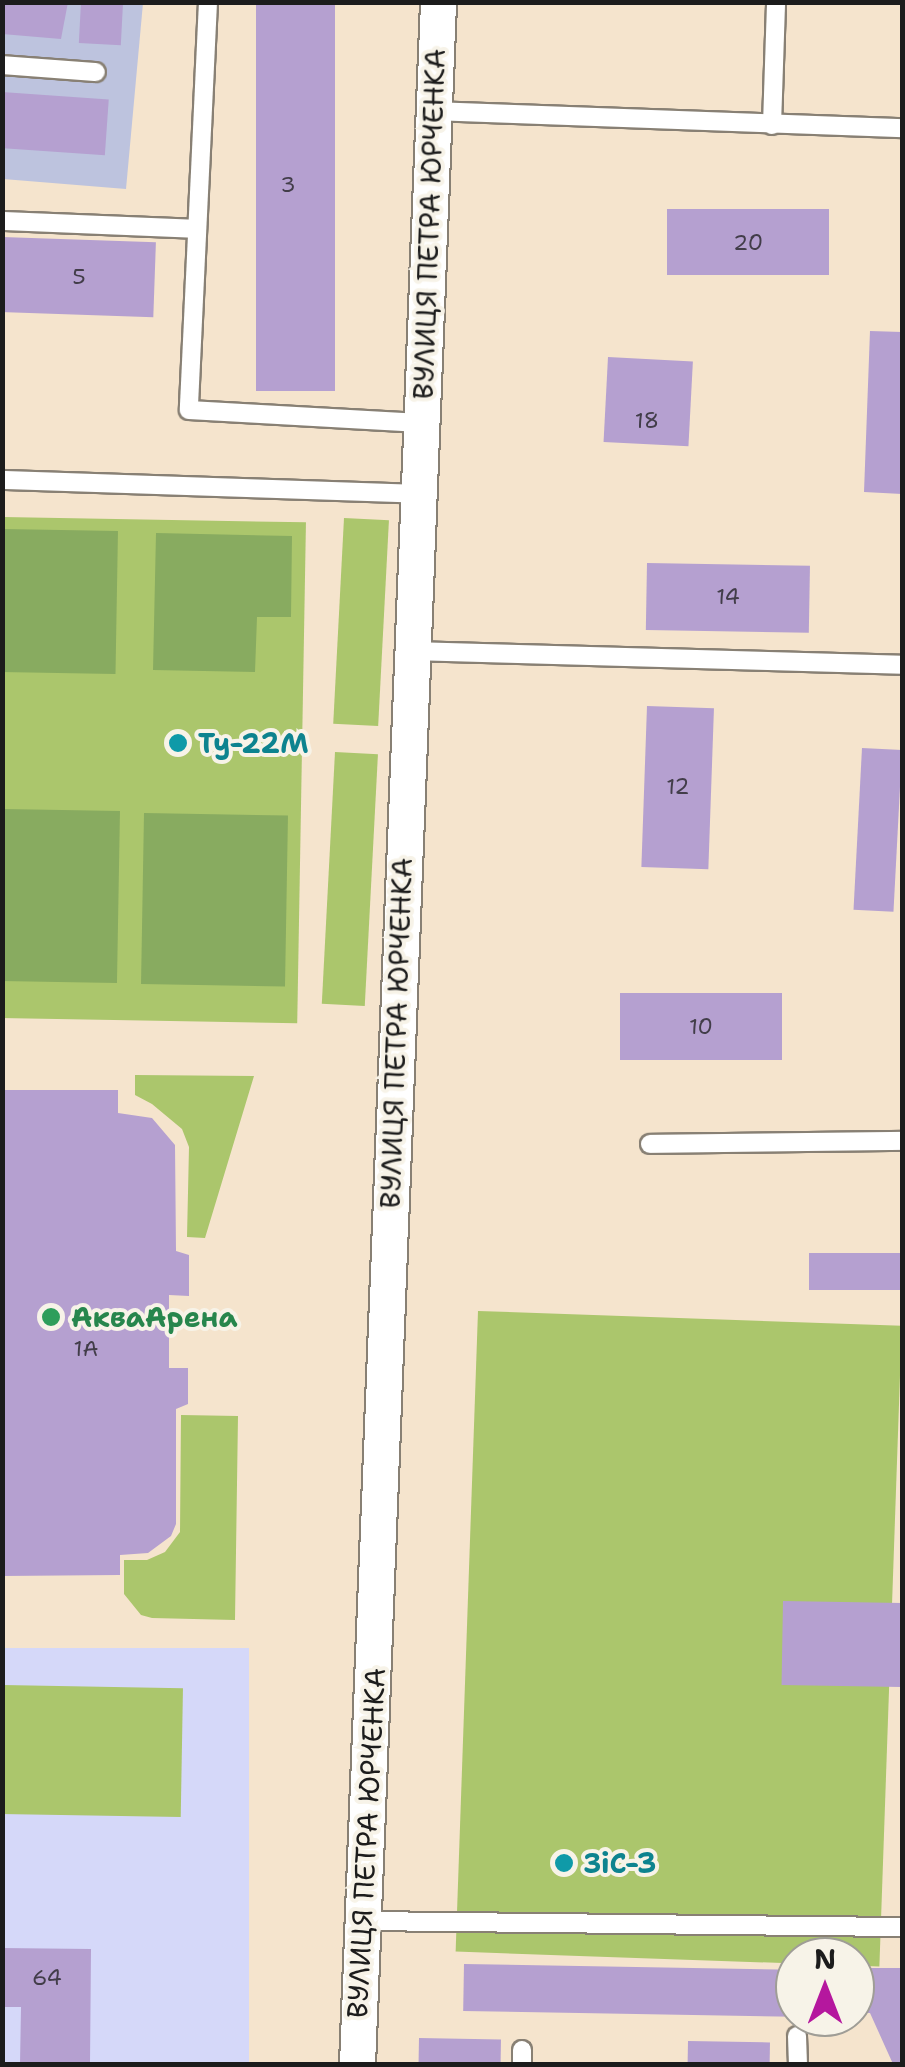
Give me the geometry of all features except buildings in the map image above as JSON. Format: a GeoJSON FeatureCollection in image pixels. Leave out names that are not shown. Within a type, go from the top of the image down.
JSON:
{"type":"FeatureCollection","features":[{"type":"Feature","properties":{"kind":"street","name":"ВУЛИЦЯ ПЕТРА ЮРЧЕНКА"},"geometry":{"type":"LineString","coordinates":[[356,2064],[438,2]]}},
{"type":"Feature","properties":{"kind":"lane"},"geometry":{"type":"LineString","coordinates":[[208,2],[189,410],[422,422]]}},
{"type":"Feature","properties":{"kind":"lane"},"geometry":{"type":"LineString","coordinates":[[772,125],[776,2]]}},
{"type":"Feature","properties":{"kind":"lane"},"geometry":{"type":"LineString","coordinates":[[2,64],[96,72]]}},
{"type":"Feature","properties":{"kind":"lane"},"geometry":{"type":"LineString","coordinates":[[434,111],[902,128]]}},
{"type":"Feature","properties":{"kind":"lane"},"geometry":{"type":"LineString","coordinates":[[2,221],[197,229]]}},
{"type":"Feature","properties":{"kind":"lane"},"geometry":{"type":"LineString","coordinates":[[2,480],[418,494]]}},
{"type":"Feature","properties":{"kind":"lane"},"geometry":{"type":"LineString","coordinates":[[412,651],[902,664]]}},
{"type":"Feature","properties":{"kind":"lane"},"geometry":{"type":"LineString","coordinates":[[650,1144],[902,1140]]}},
{"type":"Feature","properties":{"kind":"lane"},"geometry":{"type":"LineString","coordinates":[[362,1922],[902,1927]]}},
{"type":"Feature","properties":{"kind":"lane"},"geometry":{"type":"LineString","coordinates":[[797,2037],[798,2064]]}},
{"type":"Feature","properties":{"kind":"shaded area"},"geometry":{"type":"Polygon","coordinates":[[[2,3],[143,3],[126,189],[3,179],[2,3]]]}},
{"type":"Feature","properties":{"kind":"shaded area"},"geometry":{"type":"Polygon","coordinates":[[[2,1648],[249,1648],[249,2064],[2,2064],[2,1648]]]}},
{"type":"Feature","properties":{"kind":"green space"},"geometry":{"type":"Polygon","coordinates":[[[3,517],[306,522],[297,1023],[2,1018],[3,517]]]}},
{"type":"Feature","properties":{"kind":"green space"},"geometry":{"type":"Polygon","coordinates":[[[344,518],[389,520],[378,726],[333,724],[344,518]]]}},
{"type":"Feature","properties":{"kind":"green space"},"geometry":{"type":"Polygon","coordinates":[[[3,529],[118,531],[115,674],[2,672],[3,529]]]}},
{"type":"Feature","properties":{"kind":"green space"},"geometry":{"type":"Polygon","coordinates":[[[156,533],[292,536],[291,617],[257,617],[255,672],[153,670],[156,533]]]}},
{"type":"Feature","properties":{"kind":"green space"},"geometry":{"type":"Polygon","coordinates":[[[335,752],[378,754],[365,1006],[322,1004],[335,752]]]}},
{"type":"Feature","properties":{"kind":"green space"},"geometry":{"type":"Polygon","coordinates":[[[3,809],[120,811],[117,983],[2,981],[3,809]]]}},
{"type":"Feature","properties":{"kind":"green space"},"geometry":{"type":"Polygon","coordinates":[[[144,813],[288,816],[285,986],[141,984],[144,813]]]}},
{"type":"Feature","properties":{"kind":"green space"},"geometry":{"type":"Polygon","coordinates":[[[135,1075],[254,1076],[205,1238],[187,1237],[189,1147],[182,1129],[135,1095],[135,1075]]]}},
{"type":"Feature","properties":{"kind":"green space"},"geometry":{"type":"Polygon","coordinates":[[[478,1311],[902,1326],[879,1966],[875,1966],[875,1937],[775,1937],[775,1963],[456,1952],[478,1311]]]}},
{"type":"Feature","properties":{"kind":"green space"},"geometry":{"type":"Polygon","coordinates":[[[181,1415],[238,1416],[235,1620],[152,1618],[141,1615],[124,1594],[124,1560],[147,1560],[165,1552],[180,1532],[181,1415]]]}},
{"type":"Feature","properties":{"kind":"green space"},"geometry":{"type":"Polygon","coordinates":[[[3,1685],[183,1688],[181,1817],[2,1814],[3,1685]]]}},
{"type":"Feature","properties":{"kind":"place","name":"Ту-22М"},"geometry":{"type":"Point","coordinates":[178,743]}},
{"type":"Feature","properties":{"kind":"place","name":"АкваАрена"},"geometry":{"type":"Point","coordinates":[51,1317]}},
{"type":"Feature","properties":{"kind":"place","name":"ЗіС-3"},"geometry":{"type":"Point","coordinates":[564,1863]}}]}
